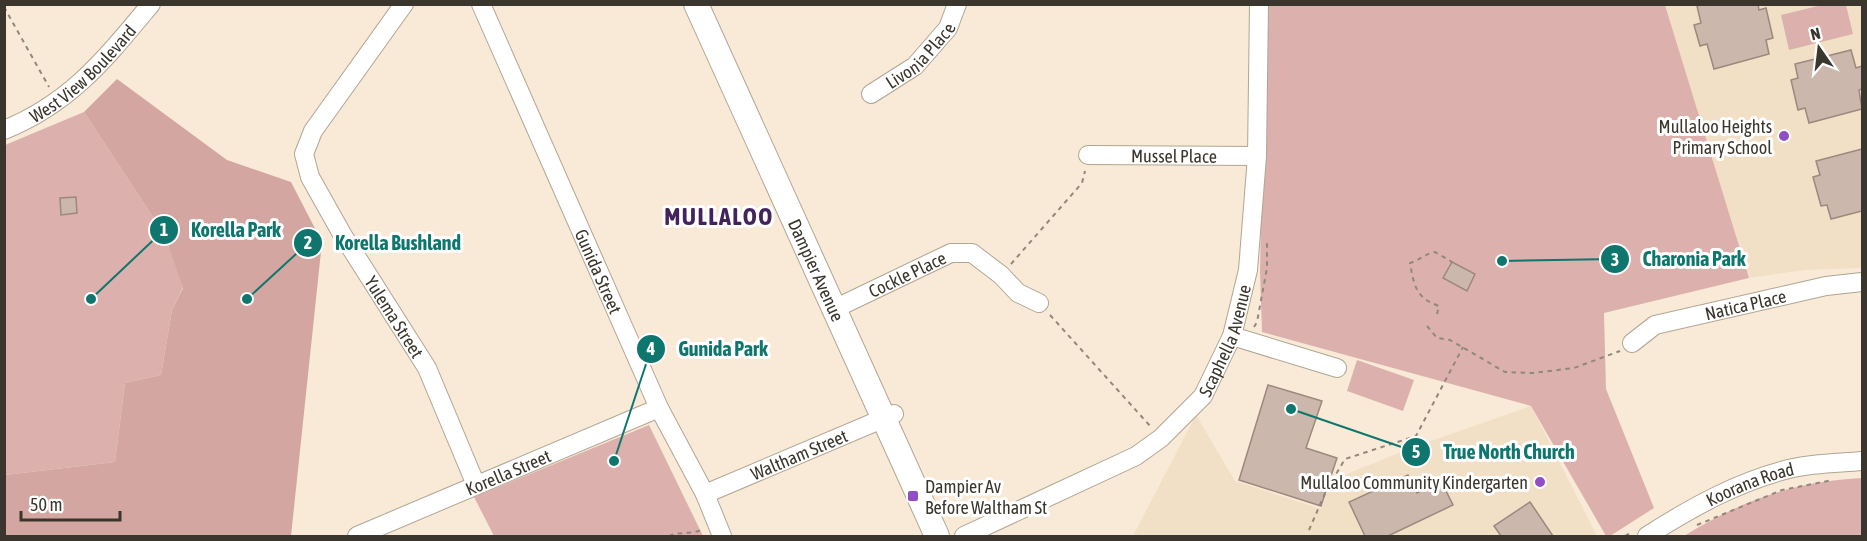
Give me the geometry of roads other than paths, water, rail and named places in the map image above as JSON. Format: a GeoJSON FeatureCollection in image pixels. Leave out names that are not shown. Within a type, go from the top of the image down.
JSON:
{"type":"FeatureCollection","features":[{"type":"Feature","properties":{"kind":"main road","name":"Dampier Avenue"},"geometry":{"type":"LineString","coordinates":[[696,4],[839,307]]}},
{"type":"Feature","properties":{"kind":"main road","name":"Dampier Avenue"},"geometry":{"type":"LineString","coordinates":[[709,4],[888,416],[937,537]]}},
{"type":"Feature","properties":{"kind":"main road","name":"Dampier Avenue"},"geometry":{"type":"LineString","coordinates":[[888,416],[949,537]]}},
{"type":"Feature","properties":{"kind":"street","name":"West View Boulevard"},"geometry":{"type":"LineString","coordinates":[[4,130],[28,121],[57,103],[95,70],[151,4]]}},
{"type":"Feature","properties":{"kind":"street","name":"Yulema Street"},"geometry":{"type":"LineString","coordinates":[[404,4],[313,131],[304,154],[310,177],[342,234],[427,368],[476,484]]}},
{"type":"Feature","properties":{"kind":"street","name":"Gunida Street"},"geometry":{"type":"LineString","coordinates":[[480,4],[659,408],[705,494],[722,537]]}},
{"type":"Feature","properties":{"kind":"street","name":"Livonia Place"},"geometry":{"type":"LineString","coordinates":[[871,94],[915,66],[948,28],[957,4]]}},
{"type":"Feature","properties":{"kind":"street","name":"Scaphella Avenue"},"geometry":{"type":"LineString","coordinates":[[964,537],[1136,456],[1161,438],[1203,396],[1239,339],[1248,270],[1257,156],[1259,4]]}},
{"type":"Feature","properties":{"kind":"street","name":"Mussel Place"},"geometry":{"type":"LineString","coordinates":[[1088,155],[1257,156]]}},
{"type":"Feature","properties":{"kind":"street","name":"Cockle Place"},"geometry":{"type":"LineString","coordinates":[[839,307],[951,253],[972,253],[1001,275],[1018,293],[1039,303]]}},
{"type":"Feature","properties":{"kind":"street","name":"Natica Place"},"geometry":{"type":"LineString","coordinates":[[1632,343],[1655,326],[1826,286],[1863,282]]}},
{"type":"Feature","properties":{"kind":"street"},"geometry":{"type":"LineString","coordinates":[[1239,339],[1337,368]]}},
{"type":"Feature","properties":{"kind":"street","name":"Korella Street"},"geometry":{"type":"LineString","coordinates":[[357,537],[476,484],[659,408]]}},
{"type":"Feature","properties":{"kind":"street","name":"Waltham Street"},"geometry":{"type":"LineString","coordinates":[[705,494],[888,416]]}},
{"type":"Feature","properties":{"kind":"street","name":"Koorana Road"},"geometry":{"type":"LineString","coordinates":[[1647,537],[1714,497],[1768,475],[1796,467],[1863,461]]}},
{"type":"Feature","properties":{"kind":"street","name":"Koorana Road"},"geometry":{"type":"LineString","coordinates":[[1670,537],[1732,501],[1795,478],[1863,471]]}},
{"type":"Feature","properties":{"kind":"place","name":"Mullaloo Heights Primary School"},"geometry":{"type":"Point","coordinates":[1784,136]}},
{"type":"Feature","properties":{"kind":"place","name":"Charonia Park"},"geometry":{"type":"Point","coordinates":[1502,261]}},
{"type":"Feature","properties":{"kind":"place","name":"Korella Park"},"geometry":{"type":"Point","coordinates":[91,299]}},
{"type":"Feature","properties":{"kind":"place","name":"Korella Bushland"},"geometry":{"type":"Point","coordinates":[247,299]}},
{"type":"Feature","properties":{"kind":"place","name":"True North Church"},"geometry":{"type":"Point","coordinates":[1291,409]}},
{"type":"Feature","properties":{"kind":"place","name":"Gunida Park"},"geometry":{"type":"Point","coordinates":[614,461]}},
{"type":"Feature","properties":{"kind":"place","name":"Mullaloo Community Kindergarten"},"geometry":{"type":"Point","coordinates":[1540,482]}},
{"type":"Feature","properties":{"kind":"place","name":"Dampier Av Before Waltham St"},"geometry":{"type":"Point","coordinates":[913,496]}},
{"type":"Feature","properties":{"kind":"district","name":"MULLALOO"},"geometry":{"type":"Point","coordinates":[719,216]}}]}
